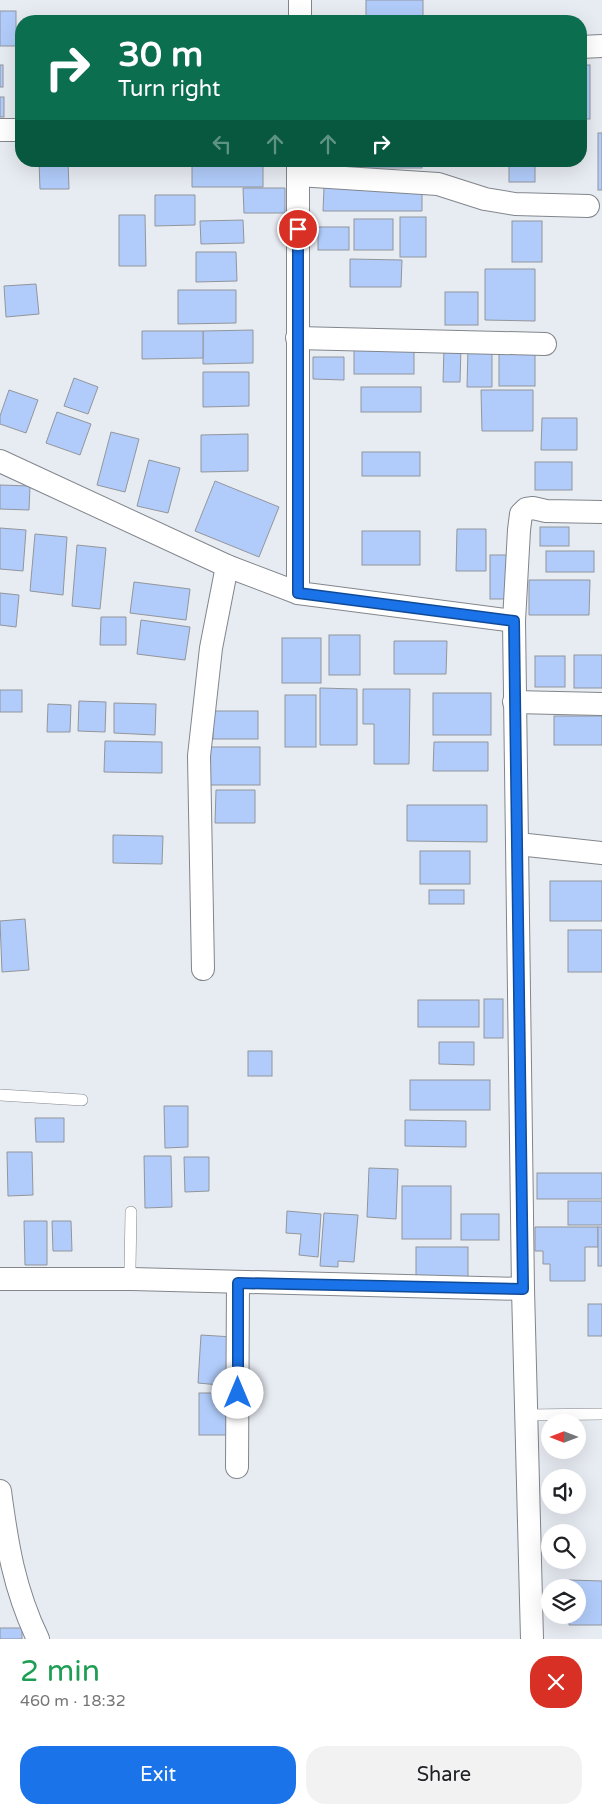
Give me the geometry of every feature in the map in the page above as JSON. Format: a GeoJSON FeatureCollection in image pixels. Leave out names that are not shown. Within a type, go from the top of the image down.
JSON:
{"type":"FeatureCollection","features":[{"type":"Feature","properties":{"kind":"street"},"geometry":{"type":"LineString","coordinates":[[300,0],[300,15]]}},
{"type":"Feature","properties":{"kind":"street"},"geometry":{"type":"LineString","coordinates":[[587,47],[602,46]]}},
{"type":"Feature","properties":{"kind":"street"},"geometry":{"type":"LineString","coordinates":[[0,130],[15,130]]}},
{"type":"Feature","properties":{"kind":"street"},"geometry":{"type":"LineString","coordinates":[[298,593],[298,168],[438,184],[485,199],[515,204],[588,206]]}},
{"type":"Feature","properties":{"kind":"street"},"geometry":{"type":"LineString","coordinates":[[297,338],[545,344]]}},
{"type":"Feature","properties":{"kind":"street"},"geometry":{"type":"LineString","coordinates":[[0,461],[226,566],[298,593],[514,621]]}},
{"type":"Feature","properties":{"kind":"street"},"geometry":{"type":"LineString","coordinates":[[532,1639],[523,1289],[518,844],[514,702],[514,621],[519,519],[521,514],[532,508],[546,511],[602,512]]}},
{"type":"Feature","properties":{"kind":"street"},"geometry":{"type":"LineString","coordinates":[[203,969],[199,756],[211,648],[226,566]]}},
{"type":"Feature","properties":{"kind":"street"},"geometry":{"type":"LineString","coordinates":[[514,702],[602,704]]}},
{"type":"Feature","properties":{"kind":"street"},"geometry":{"type":"LineString","coordinates":[[518,844],[602,853]]}},
{"type":"Feature","properties":{"kind":"street"},"geometry":{"type":"LineString","coordinates":[[3,1279],[132,1279],[523,1289]]}},
{"type":"Feature","properties":{"kind":"street"},"geometry":{"type":"LineString","coordinates":[[237,1466],[238,1283]]}},
{"type":"Feature","properties":{"kind":"street"},"geometry":{"type":"LineString","coordinates":[[0,1490],[3,1529],[9,1556],[25,1611],[38,1639]]}},
{"type":"Feature","properties":{"kind":"lane"},"geometry":{"type":"LineString","coordinates":[[0,1095],[82,1100]]}},
{"type":"Feature","properties":{"kind":"lane"},"geometry":{"type":"LineString","coordinates":[[131,1212],[130,1268],[132,1279]]}},
{"type":"Feature","properties":{"kind":"lane"},"geometry":{"type":"LineString","coordinates":[[527,1415],[602,1414]]}},
{"type":"Feature","properties":{"kind":"building"},"geometry":{"type":"Polygon","coordinates":[[[366,0],[423,0],[423,15],[366,15],[366,0]]]}},
{"type":"Feature","properties":{"kind":"building"},"geometry":{"type":"Polygon","coordinates":[[[0,11],[16,11],[15,46],[0,46],[0,11]]]}},
{"type":"Feature","properties":{"kind":"building"},"geometry":{"type":"Polygon","coordinates":[[[0,65],[3,65],[3,87],[0,87],[0,65]]]}},
{"type":"Feature","properties":{"kind":"building"},"geometry":{"type":"Polygon","coordinates":[[[587,65],[590,65],[590,119],[587,119],[587,65]]]}},
{"type":"Feature","properties":{"kind":"building"},"geometry":{"type":"Polygon","coordinates":[[[0,97],[4,97],[4,117],[0,117],[0,97]]]}},
{"type":"Feature","properties":{"kind":"building"},"geometry":{"type":"Polygon","coordinates":[[[598,133],[602,133],[602,190],[598,190],[598,133]]]}},
{"type":"Feature","properties":{"kind":"building"},"geometry":{"type":"Polygon","coordinates":[[[39,167],[68,167],[69,189],[40,189],[39,167]]]}},
{"type":"Feature","properties":{"kind":"building"},"geometry":{"type":"Polygon","coordinates":[[[192,167],[263,167],[263,187],[192,187],[192,167]]]}},
{"type":"Feature","properties":{"kind":"building"},"geometry":{"type":"Polygon","coordinates":[[[322,167],[355,167],[355,168],[322,167]]]}},
{"type":"Feature","properties":{"kind":"building"},"geometry":{"type":"Polygon","coordinates":[[[361,167],[422,167],[422,168],[361,167]]]}},
{"type":"Feature","properties":{"kind":"building"},"geometry":{"type":"Polygon","coordinates":[[[509,167],[535,167],[535,182],[509,182],[509,167]]]}},
{"type":"Feature","properties":{"kind":"building"},"geometry":{"type":"Polygon","coordinates":[[[324,187],[422,187],[422,211],[323,211],[324,187]]]}},
{"type":"Feature","properties":{"kind":"building"},"geometry":{"type":"Polygon","coordinates":[[[243,188],[285,188],[285,213],[244,213],[243,188]]]}},
{"type":"Feature","properties":{"kind":"building"},"geometry":{"type":"Polygon","coordinates":[[[155,195],[195,195],[195,225],[155,226],[155,195]]]}},
{"type":"Feature","properties":{"kind":"building"},"geometry":{"type":"Polygon","coordinates":[[[119,215],[145,215],[146,266],[119,266],[119,215]]]}},
{"type":"Feature","properties":{"kind":"building"},"geometry":{"type":"Polygon","coordinates":[[[400,217],[426,217],[426,257],[400,257],[400,217]]]}},
{"type":"Feature","properties":{"kind":"building"},"geometry":{"type":"Polygon","coordinates":[[[354,219],[393,219],[393,250],[354,250],[354,219]]]}},
{"type":"Feature","properties":{"kind":"building"},"geometry":{"type":"Polygon","coordinates":[[[243,220],[244,243],[201,244],[200,221],[243,220]]]}},
{"type":"Feature","properties":{"kind":"building"},"geometry":{"type":"Polygon","coordinates":[[[512,221],[542,221],[542,262],[512,262],[512,221]]]}},
{"type":"Feature","properties":{"kind":"building"},"geometry":{"type":"Polygon","coordinates":[[[318,227],[349,227],[349,250],[318,250],[318,227]]]}},
{"type":"Feature","properties":{"kind":"building"},"geometry":{"type":"Polygon","coordinates":[[[196,252],[236,252],[237,281],[196,282],[196,252]]]}},
{"type":"Feature","properties":{"kind":"building"},"geometry":{"type":"Polygon","coordinates":[[[350,259],[402,260],[401,287],[350,287],[350,259]]]}},
{"type":"Feature","properties":{"kind":"building"},"geometry":{"type":"Polygon","coordinates":[[[485,269],[535,269],[535,321],[485,320],[485,269]]]}},
{"type":"Feature","properties":{"kind":"building"},"geometry":{"type":"Polygon","coordinates":[[[36,284],[39,314],[6,317],[4,286],[36,284]]]}},
{"type":"Feature","properties":{"kind":"building"},"geometry":{"type":"Polygon","coordinates":[[[178,290],[236,290],[236,323],[178,324],[178,290]]]}},
{"type":"Feature","properties":{"kind":"building"},"geometry":{"type":"Polygon","coordinates":[[[445,292],[478,292],[478,325],[445,325],[445,292]]]}},
{"type":"Feature","properties":{"kind":"building"},"geometry":{"type":"Polygon","coordinates":[[[253,330],[253,363],[203,364],[203,331],[253,330]]]}},
{"type":"Feature","properties":{"kind":"building"},"geometry":{"type":"Polygon","coordinates":[[[142,331],[203,331],[203,358],[142,359],[142,331]]]}},
{"type":"Feature","properties":{"kind":"building"},"geometry":{"type":"Polygon","coordinates":[[[444,347],[461,347],[460,382],[443,382],[444,347]]]}},
{"type":"Feature","properties":{"kind":"building"},"geometry":{"type":"Polygon","coordinates":[[[468,348],[492,348],[492,387],[467,387],[468,348]]]}},
{"type":"Feature","properties":{"kind":"building"},"geometry":{"type":"Polygon","coordinates":[[[354,349],[414,349],[414,374],[354,374],[354,349]]]}},
{"type":"Feature","properties":{"kind":"building"},"geometry":{"type":"Polygon","coordinates":[[[499,350],[535,350],[535,386],[499,386],[499,350]]]}},
{"type":"Feature","properties":{"kind":"building"},"geometry":{"type":"Polygon","coordinates":[[[313,357],[344,357],[344,380],[313,379],[313,357]]]}},
{"type":"Feature","properties":{"kind":"building"},"geometry":{"type":"Polygon","coordinates":[[[203,372],[249,372],[249,406],[203,407],[203,372]]]}},
{"type":"Feature","properties":{"kind":"building"},"geometry":{"type":"Polygon","coordinates":[[[74,378],[98,387],[88,414],[64,406],[74,378]]]}},
{"type":"Feature","properties":{"kind":"building"},"geometry":{"type":"Polygon","coordinates":[[[361,387],[421,387],[421,412],[361,412],[361,387]]]}},
{"type":"Feature","properties":{"kind":"building"},"geometry":{"type":"Polygon","coordinates":[[[9,390],[38,400],[26,433],[0,424],[0,416],[9,390]]]}},
{"type":"Feature","properties":{"kind":"building"},"geometry":{"type":"Polygon","coordinates":[[[481,390],[533,390],[533,431],[482,431],[481,390]]]}},
{"type":"Feature","properties":{"kind":"building"},"geometry":{"type":"Polygon","coordinates":[[[57,412],[91,424],[80,455],[46,443],[57,412]]]}},
{"type":"Feature","properties":{"kind":"building"},"geometry":{"type":"Polygon","coordinates":[[[542,418],[577,418],[577,450],[541,450],[542,418]]]}},
{"type":"Feature","properties":{"kind":"building"},"geometry":{"type":"Polygon","coordinates":[[[111,432],[139,439],[125,492],[97,485],[111,432]]]}},
{"type":"Feature","properties":{"kind":"building"},"geometry":{"type":"Polygon","coordinates":[[[248,434],[248,471],[201,472],[201,435],[248,434]]]}},
{"type":"Feature","properties":{"kind":"building"},"geometry":{"type":"Polygon","coordinates":[[[362,452],[420,452],[420,476],[362,476],[362,452]]]}},
{"type":"Feature","properties":{"kind":"building"},"geometry":{"type":"Polygon","coordinates":[[[149,460],[180,468],[168,513],[137,506],[149,460]]]}},
{"type":"Feature","properties":{"kind":"building"},"geometry":{"type":"Polygon","coordinates":[[[535,462],[572,462],[572,490],[535,490],[535,462]]]}},
{"type":"Feature","properties":{"kind":"building"},"geometry":{"type":"Polygon","coordinates":[[[215,481],[279,507],[259,557],[195,531],[215,481]]]}},
{"type":"Feature","properties":{"kind":"building"},"geometry":{"type":"Polygon","coordinates":[[[0,485],[30,486],[29,510],[0,509],[0,485]]]}},
{"type":"Feature","properties":{"kind":"building"},"geometry":{"type":"Polygon","coordinates":[[[540,527],[569,527],[569,546],[540,546],[540,527]]]}},
{"type":"Feature","properties":{"kind":"building"},"geometry":{"type":"Polygon","coordinates":[[[0,528],[26,530],[23,571],[0,569],[0,528]]]}},
{"type":"Feature","properties":{"kind":"building"},"geometry":{"type":"Polygon","coordinates":[[[457,529],[486,529],[486,571],[456,571],[457,529]]]}},
{"type":"Feature","properties":{"kind":"building"},"geometry":{"type":"Polygon","coordinates":[[[362,531],[420,531],[420,565],[362,565],[362,531]]]}},
{"type":"Feature","properties":{"kind":"building"},"geometry":{"type":"Polygon","coordinates":[[[35,534],[67,537],[63,595],[30,591],[35,534]]]}},
{"type":"Feature","properties":{"kind":"building"},"geometry":{"type":"Polygon","coordinates":[[[77,545],[106,548],[100,609],[72,606],[77,545]]]}},
{"type":"Feature","properties":{"kind":"building"},"geometry":{"type":"Polygon","coordinates":[[[546,551],[594,551],[594,572],[546,572],[546,551]]]}},
{"type":"Feature","properties":{"kind":"building"},"geometry":{"type":"Polygon","coordinates":[[[490,555],[513,555],[513,599],[490,599],[490,555]]]}},
{"type":"Feature","properties":{"kind":"building"},"geometry":{"type":"Polygon","coordinates":[[[529,580],[590,580],[589,615],[529,615],[529,580]]]}},
{"type":"Feature","properties":{"kind":"building"},"geometry":{"type":"Polygon","coordinates":[[[134,582],[190,589],[186,620],[130,613],[134,582]]]}},
{"type":"Feature","properties":{"kind":"building"},"geometry":{"type":"Polygon","coordinates":[[[0,593],[19,595],[16,627],[0,625],[0,593]]]}},
{"type":"Feature","properties":{"kind":"building"},"geometry":{"type":"Polygon","coordinates":[[[101,617],[126,617],[126,645],[100,645],[101,617]]]}},
{"type":"Feature","properties":{"kind":"building"},"geometry":{"type":"Polygon","coordinates":[[[141,620],[190,627],[185,660],[137,654],[141,620]]]}},
{"type":"Feature","properties":{"kind":"building"},"geometry":{"type":"Polygon","coordinates":[[[329,635],[360,635],[360,675],[329,675],[329,635]]]}},
{"type":"Feature","properties":{"kind":"building"},"geometry":{"type":"Polygon","coordinates":[[[282,638],[321,638],[321,683],[282,683],[282,638]]]}},
{"type":"Feature","properties":{"kind":"building"},"geometry":{"type":"Polygon","coordinates":[[[394,641],[447,641],[446,674],[394,674],[394,641]]]}},
{"type":"Feature","properties":{"kind":"building"},"geometry":{"type":"Polygon","coordinates":[[[574,655],[602,655],[602,688],[574,688],[574,655]]]}},
{"type":"Feature","properties":{"kind":"building"},"geometry":{"type":"Polygon","coordinates":[[[535,656],[565,656],[565,687],[535,687],[535,656]]]}},
{"type":"Feature","properties":{"kind":"building"},"geometry":{"type":"Polygon","coordinates":[[[320,688],[357,689],[357,745],[320,745],[320,688]]]}},
{"type":"Feature","properties":{"kind":"building"},"geometry":{"type":"Polygon","coordinates":[[[363,689],[410,689],[409,764],[374,764],[374,724],[363,724],[363,689]]]}},
{"type":"Feature","properties":{"kind":"building"},"geometry":{"type":"Polygon","coordinates":[[[0,690],[22,690],[22,712],[0,712],[0,690]]]}},
{"type":"Feature","properties":{"kind":"building"},"geometry":{"type":"Polygon","coordinates":[[[433,693],[491,693],[491,735],[433,735],[433,693]]]}},
{"type":"Feature","properties":{"kind":"building"},"geometry":{"type":"Polygon","coordinates":[[[285,695],[316,695],[316,747],[285,747],[285,695]]]}},
{"type":"Feature","properties":{"kind":"building"},"geometry":{"type":"Polygon","coordinates":[[[79,701],[106,702],[105,732],[78,731],[79,701]]]}},
{"type":"Feature","properties":{"kind":"building"},"geometry":{"type":"Polygon","coordinates":[[[114,703],[156,704],[155,735],[114,733],[114,703]]]}},
{"type":"Feature","properties":{"kind":"building"},"geometry":{"type":"Polygon","coordinates":[[[48,704],[71,705],[70,732],[47,732],[48,704]]]}},
{"type":"Feature","properties":{"kind":"building"},"geometry":{"type":"Polygon","coordinates":[[[213,711],[258,711],[258,739],[213,739],[213,711]]]}},
{"type":"Feature","properties":{"kind":"building"},"geometry":{"type":"Polygon","coordinates":[[[554,716],[602,716],[602,745],[554,745],[554,716]]]}},
{"type":"Feature","properties":{"kind":"building"},"geometry":{"type":"Polygon","coordinates":[[[105,741],[162,742],[162,773],[104,772],[105,741]]]}},
{"type":"Feature","properties":{"kind":"building"},"geometry":{"type":"Polygon","coordinates":[[[434,742],[488,742],[488,771],[433,771],[434,742]]]}},
{"type":"Feature","properties":{"kind":"building"},"geometry":{"type":"Polygon","coordinates":[[[209,747],[260,747],[260,785],[209,785],[209,747]]]}},
{"type":"Feature","properties":{"kind":"building"},"geometry":{"type":"Polygon","coordinates":[[[216,790],[255,790],[255,823],[215,823],[216,790]]]}},
{"type":"Feature","properties":{"kind":"building"},"geometry":{"type":"Polygon","coordinates":[[[407,805],[487,805],[487,842],[407,841],[407,805]]]}},
{"type":"Feature","properties":{"kind":"building"},"geometry":{"type":"Polygon","coordinates":[[[113,835],[163,836],[162,864],[113,863],[113,835]]]}},
{"type":"Feature","properties":{"kind":"building"},"geometry":{"type":"Polygon","coordinates":[[[420,851],[470,851],[470,884],[420,884],[420,851]]]}},
{"type":"Feature","properties":{"kind":"building"},"geometry":{"type":"Polygon","coordinates":[[[550,881],[602,881],[602,921],[550,921],[550,881]]]}},
{"type":"Feature","properties":{"kind":"building"},"geometry":{"type":"Polygon","coordinates":[[[429,890],[464,890],[464,904],[429,904],[429,890]]]}},
{"type":"Feature","properties":{"kind":"building"},"geometry":{"type":"Polygon","coordinates":[[[25,919],[29,970],[2,972],[0,921],[25,919]]]}},
{"type":"Feature","properties":{"kind":"building"},"geometry":{"type":"Polygon","coordinates":[[[568,930],[602,930],[602,972],[568,972],[568,930]]]}},
{"type":"Feature","properties":{"kind":"building"},"geometry":{"type":"Polygon","coordinates":[[[484,999],[503,999],[503,1038],[484,1038],[484,999]]]}},
{"type":"Feature","properties":{"kind":"building"},"geometry":{"type":"Polygon","coordinates":[[[418,1000],[479,1000],[479,1027],[418,1027],[418,1000]]]}},
{"type":"Feature","properties":{"kind":"building"},"geometry":{"type":"Polygon","coordinates":[[[439,1042],[474,1042],[474,1065],[439,1064],[439,1042]]]}},
{"type":"Feature","properties":{"kind":"building"},"geometry":{"type":"Polygon","coordinates":[[[248,1051],[272,1051],[272,1076],[248,1076],[248,1051]]]}},
{"type":"Feature","properties":{"kind":"building"},"geometry":{"type":"Polygon","coordinates":[[[410,1080],[490,1080],[490,1110],[410,1110],[410,1080]]]}},
{"type":"Feature","properties":{"kind":"building"},"geometry":{"type":"Polygon","coordinates":[[[164,1106],[188,1106],[188,1147],[165,1148],[164,1106]]]}},
{"type":"Feature","properties":{"kind":"building"},"geometry":{"type":"Polygon","coordinates":[[[35,1118],[64,1118],[64,1142],[36,1142],[35,1118]]]}},
{"type":"Feature","properties":{"kind":"building"},"geometry":{"type":"Polygon","coordinates":[[[405,1120],[466,1121],[466,1147],[405,1146],[405,1120]]]}},
{"type":"Feature","properties":{"kind":"building"},"geometry":{"type":"Polygon","coordinates":[[[7,1152],[32,1152],[33,1195],[8,1196],[7,1152]]]}},
{"type":"Feature","properties":{"kind":"building"},"geometry":{"type":"Polygon","coordinates":[[[144,1156],[171,1156],[172,1207],[145,1208],[144,1156]]]}},
{"type":"Feature","properties":{"kind":"building"},"geometry":{"type":"Polygon","coordinates":[[[184,1157],[209,1157],[209,1191],[185,1192],[184,1157]]]}},
{"type":"Feature","properties":{"kind":"building"},"geometry":{"type":"Polygon","coordinates":[[[369,1168],[398,1169],[396,1219],[367,1217],[369,1168]]]}},
{"type":"Feature","properties":{"kind":"building"},"geometry":{"type":"Polygon","coordinates":[[[537,1173],[602,1173],[602,1199],[537,1199],[537,1173]]]}},
{"type":"Feature","properties":{"kind":"building"},"geometry":{"type":"Polygon","coordinates":[[[402,1186],[451,1186],[451,1239],[402,1239],[402,1186]]]}},
{"type":"Feature","properties":{"kind":"building"},"geometry":{"type":"Polygon","coordinates":[[[568,1201],[602,1201],[602,1225],[568,1225],[568,1201]]]}},
{"type":"Feature","properties":{"kind":"building"},"geometry":{"type":"Polygon","coordinates":[[[287,1211],[321,1214],[318,1257],[299,1255],[301,1234],[286,1233],[287,1211]]]}},
{"type":"Feature","properties":{"kind":"building"},"geometry":{"type":"Polygon","coordinates":[[[324,1213],[358,1215],[354,1262],[338,1261],[338,1267],[320,1266],[324,1213]]]}},
{"type":"Feature","properties":{"kind":"building"},"geometry":{"type":"Polygon","coordinates":[[[461,1214],[499,1214],[499,1240],[461,1240],[461,1214]]]}},
{"type":"Feature","properties":{"kind":"building"},"geometry":{"type":"Polygon","coordinates":[[[24,1221],[47,1221],[47,1265],[25,1265],[24,1221]]]}},
{"type":"Feature","properties":{"kind":"building"},"geometry":{"type":"Polygon","coordinates":[[[52,1221],[71,1221],[72,1251],[53,1251],[52,1221]]]}},
{"type":"Feature","properties":{"kind":"building"},"geometry":{"type":"Polygon","coordinates":[[[535,1227],[598,1227],[598,1247],[585,1247],[585,1281],[550,1281],[550,1264],[543,1264],[543,1251],[535,1251],[535,1227]]]}},
{"type":"Feature","properties":{"kind":"building"},"geometry":{"type":"Polygon","coordinates":[[[598,1227],[602,1227],[602,1266],[598,1266],[598,1227]]]}},
{"type":"Feature","properties":{"kind":"building"},"geometry":{"type":"Polygon","coordinates":[[[416,1247],[468,1247],[468,1279],[416,1279],[416,1247]]]}},
{"type":"Feature","properties":{"kind":"building"},"geometry":{"type":"Polygon","coordinates":[[[588,1304],[602,1304],[602,1336],[588,1336],[588,1304]]]}},
{"type":"Feature","properties":{"kind":"building"},"geometry":{"type":"Polygon","coordinates":[[[201,1335],[233,1337],[230,1386],[198,1383],[201,1335]]]}},
{"type":"Feature","properties":{"kind":"building"},"geometry":{"type":"Polygon","coordinates":[[[199,1393],[235,1393],[235,1435],[199,1435],[199,1393]]]}},
{"type":"Feature","properties":{"kind":"building"},"geometry":{"type":"Polygon","coordinates":[[[586,1581],[602,1581],[602,1625],[569,1625],[586,1624],[586,1581]]]}},
{"type":"Feature","properties":{"kind":"building"},"geometry":{"type":"Polygon","coordinates":[[[0,1628],[22,1628],[22,1639],[0,1639],[0,1628]]]}},
{"type":"Feature","properties":{"kind":"route"},"geometry":{"type":"LineString","coordinates":[[238,1393],[238,1283],[523,1289],[514,621],[298,593],[298,229]]}}]}
